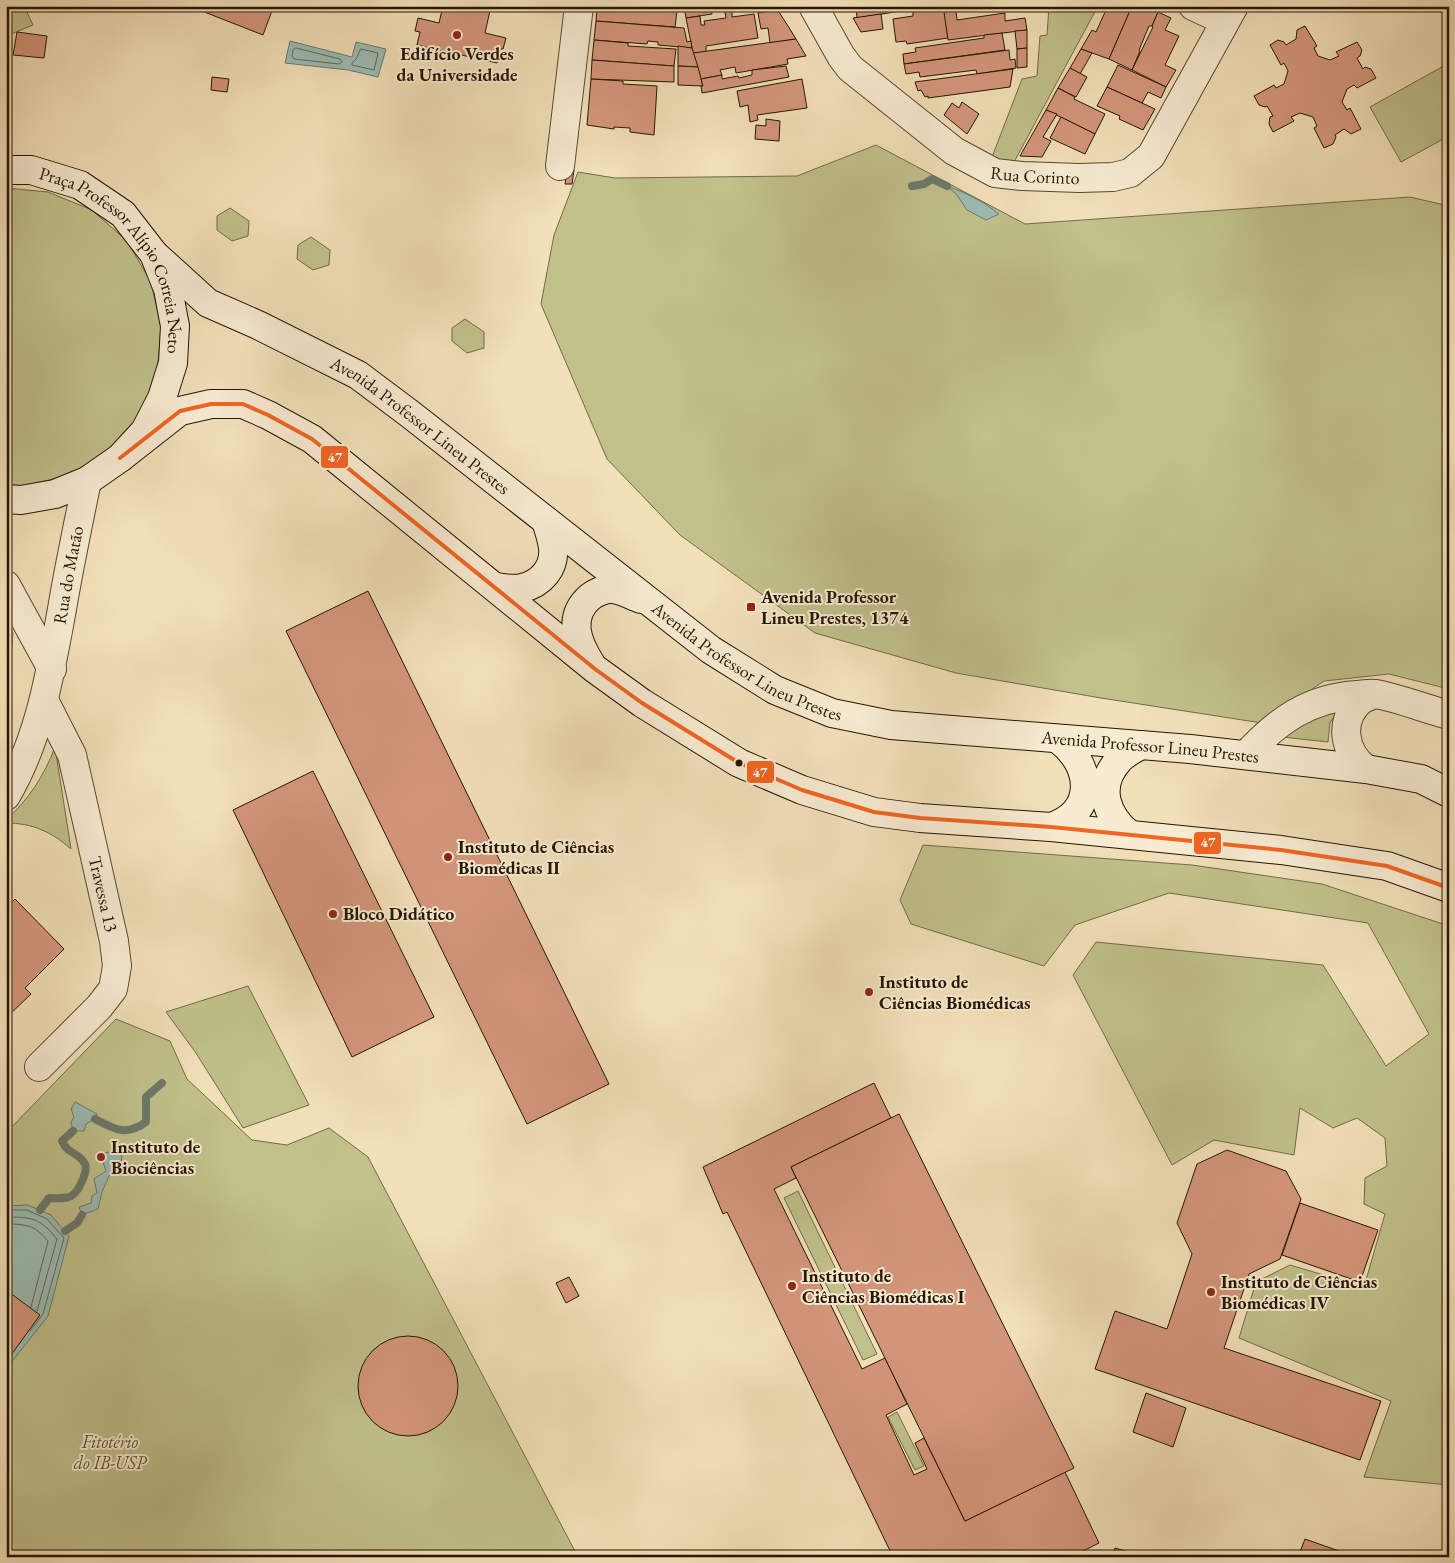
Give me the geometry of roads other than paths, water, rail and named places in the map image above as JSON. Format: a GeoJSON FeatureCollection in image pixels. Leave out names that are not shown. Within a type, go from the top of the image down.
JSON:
{"type":"FeatureCollection","features":[{"type":"Feature","properties":{"kind":"main road"},"geometry":{"type":"LineString","coordinates":[[560,166],[578,6]]}},
{"type":"Feature","properties":{"kind":"main road","name":"Rua Corinto"},"geometry":{"type":"LineString","coordinates":[[813,6],[841,56],[850,68],[954,151],[995,173],[1079,178],[1113,177],[1130,173],[1151,156],[1230,14]]}},
{"type":"Feature","properties":{"kind":"main road"},"geometry":{"type":"LineString","coordinates":[[1193,6],[1230,14]]}},
{"type":"Feature","properties":{"kind":"main road","name":"Praça Professor Alípio Correia Neto"},"geometry":{"type":"LineString","coordinates":[[6,170],[31,170],[80,185],[123,214],[154,254],[168,289],[175,326],[173,363],[162,398],[144,431],[120,458],[86,481],[55,494],[21,500],[6,499]]}},
{"type":"Feature","properties":{"kind":"main road","name":"Avenida Professor Lineu Prestes"},"geometry":{"type":"LineString","coordinates":[[154,254],[208,303],[258,325],[358,375],[711,650],[775,690],[832,713],[891,725],[1246,755],[1421,779],[1449,793]]}},
{"type":"Feature","properties":{"kind":"main road"},"geometry":{"type":"LineString","coordinates":[[120,458],[180,411],[211,404],[243,404],[268,415],[312,439],[595,669],[642,703],[739,763],[802,790],[874,812],[920,818],[1051,827],[1281,850],[1387,866],[1449,888]]}},
{"type":"Feature","properties":{"kind":"main road","name":"Rua do Matão"},"geometry":{"type":"LineString","coordinates":[[6,796],[16,780],[27,753],[52,669],[86,481]]}},
{"type":"Feature","properties":{"kind":"main road"},"geometry":{"type":"LineString","coordinates":[[495,587],[520,589],[542,579],[549,570],[553,559],[553,547],[546,521]]}},
{"type":"Feature","properties":{"kind":"main road","name":"Rua do Matão"},"geometry":{"type":"LineString","coordinates":[[6,585],[52,669]]}},
{"type":"Feature","properties":{"kind":"main road"},"geometry":{"type":"LineString","coordinates":[[595,669],[577,638],[575,621],[581,605],[594,593],[611,589],[654,605]]}},
{"type":"Feature","properties":{"kind":"main road"},"geometry":{"type":"LineString","coordinates":[[1246,755],[1265,735],[1288,717],[1315,703],[1344,696],[1374,694],[1449,715]]}},
{"type":"Feature","properties":{"kind":"main road"},"geometry":{"type":"LineString","coordinates":[[1366,770],[1351,754],[1346,740],[1346,725],[1351,711],[1361,700],[1374,694]]}},
{"type":"Feature","properties":{"kind":"main road","name":"Travessa 13"},"geometry":{"type":"LineString","coordinates":[[39,1067],[99,1007],[113,989],[117,966],[114,942],[72,755],[44,700]]}},
{"type":"Feature","properties":{"kind":"main road"},"geometry":{"type":"LineString","coordinates":[[1051,827],[1064,823],[1079,809],[1085,792],[1084,774],[1077,757],[1058,739]]}},
{"type":"Feature","properties":{"kind":"main road"},"geometry":{"type":"LineString","coordinates":[[1130,836],[1119,826],[1109,811],[1105,793],[1109,775],[1119,760],[1142,745]]}},
{"type":"Feature","properties":{"kind":"water"},"geometry":{"type":"Polygon","coordinates":[[[290,41],[352,57],[356,42],[386,49],[378,77],[348,70],[285,63],[290,41]]]}},
{"type":"Feature","properties":{"kind":"water"},"geometry":{"type":"Polygon","coordinates":[[[947,186],[987,205],[999,214],[986,220],[967,210],[957,195],[947,186]]]}},
{"type":"Feature","properties":{"kind":"water"},"geometry":{"type":"Polygon","coordinates":[[[75,1102],[97,1114],[95,1119],[86,1124],[84,1131],[73,1131],[71,1122],[74,1117],[71,1109],[75,1102]]]}},
{"type":"Feature","properties":{"kind":"water"},"geometry":{"type":"Polygon","coordinates":[[[116,1151],[122,1156],[121,1162],[113,1167],[102,1192],[98,1209],[82,1215],[79,1207],[91,1203],[92,1196],[97,1193],[94,1179],[106,1171],[102,1159],[103,1153],[116,1151]]]}},
{"type":"Feature","properties":{"kind":"water"},"geometry":{"type":"Polygon","coordinates":[[[28,1205],[51,1215],[69,1236],[48,1316],[6,1369],[6,1206],[28,1205]]]}},
{"type":"Feature","properties":{"kind":"waterway"},"geometry":{"type":"LineString","coordinates":[[912,186],[924,184],[932,179],[947,186]]}},
{"type":"Feature","properties":{"kind":"waterway"},"geometry":{"type":"LineString","coordinates":[[95,1119],[121,1130],[133,1129],[139,1126],[146,1122],[146,1097],[162,1083]]}},
{"type":"Feature","properties":{"kind":"waterway"},"geometry":{"type":"LineString","coordinates":[[40,1210],[49,1198],[66,1198],[74,1194],[83,1179],[86,1169],[83,1160],[67,1149],[62,1141],[73,1131]]}},
{"type":"Feature","properties":{"kind":"waterway"},"geometry":{"type":"LineString","coordinates":[[65,1231],[77,1223],[82,1215]]}},
{"type":"Feature","properties":{"kind":"place","name":"Edifício Verdes da Universidade"},"geometry":{"type":"Point","coordinates":[457,35]}},
{"type":"Feature","properties":{"kind":"place","name":"Avenida Professor Lineu Prestes, 1374"},"geometry":{"type":"Point","coordinates":[751,607]}},
{"type":"Feature","properties":{"kind":"place","name":"Instituto de Ciências Biomédicas II"},"geometry":{"type":"Point","coordinates":[448,857]}},
{"type":"Feature","properties":{"kind":"place","name":"Bloco Didático"},"geometry":{"type":"Point","coordinates":[333,914]}},
{"type":"Feature","properties":{"kind":"place","name":"Instituto de Ciências Biomédicas"},"geometry":{"type":"Point","coordinates":[869,992]}},
{"type":"Feature","properties":{"kind":"place","name":"Instituto de Biociências"},"geometry":{"type":"Point","coordinates":[101,1157]}},
{"type":"Feature","properties":{"kind":"place","name":"Instituto de Ciências Biomédicas I"},"geometry":{"type":"Point","coordinates":[792,1286]}},
{"type":"Feature","properties":{"kind":"place","name":"Instituto de Ciências Biomédicas IV"},"geometry":{"type":"Point","coordinates":[1211,1292]}},
{"type":"Feature","properties":{"kind":"park label","name":"Fitotério do IB-USP"},"geometry":{"type":"Point","coordinates":[110,1452]}}]}
